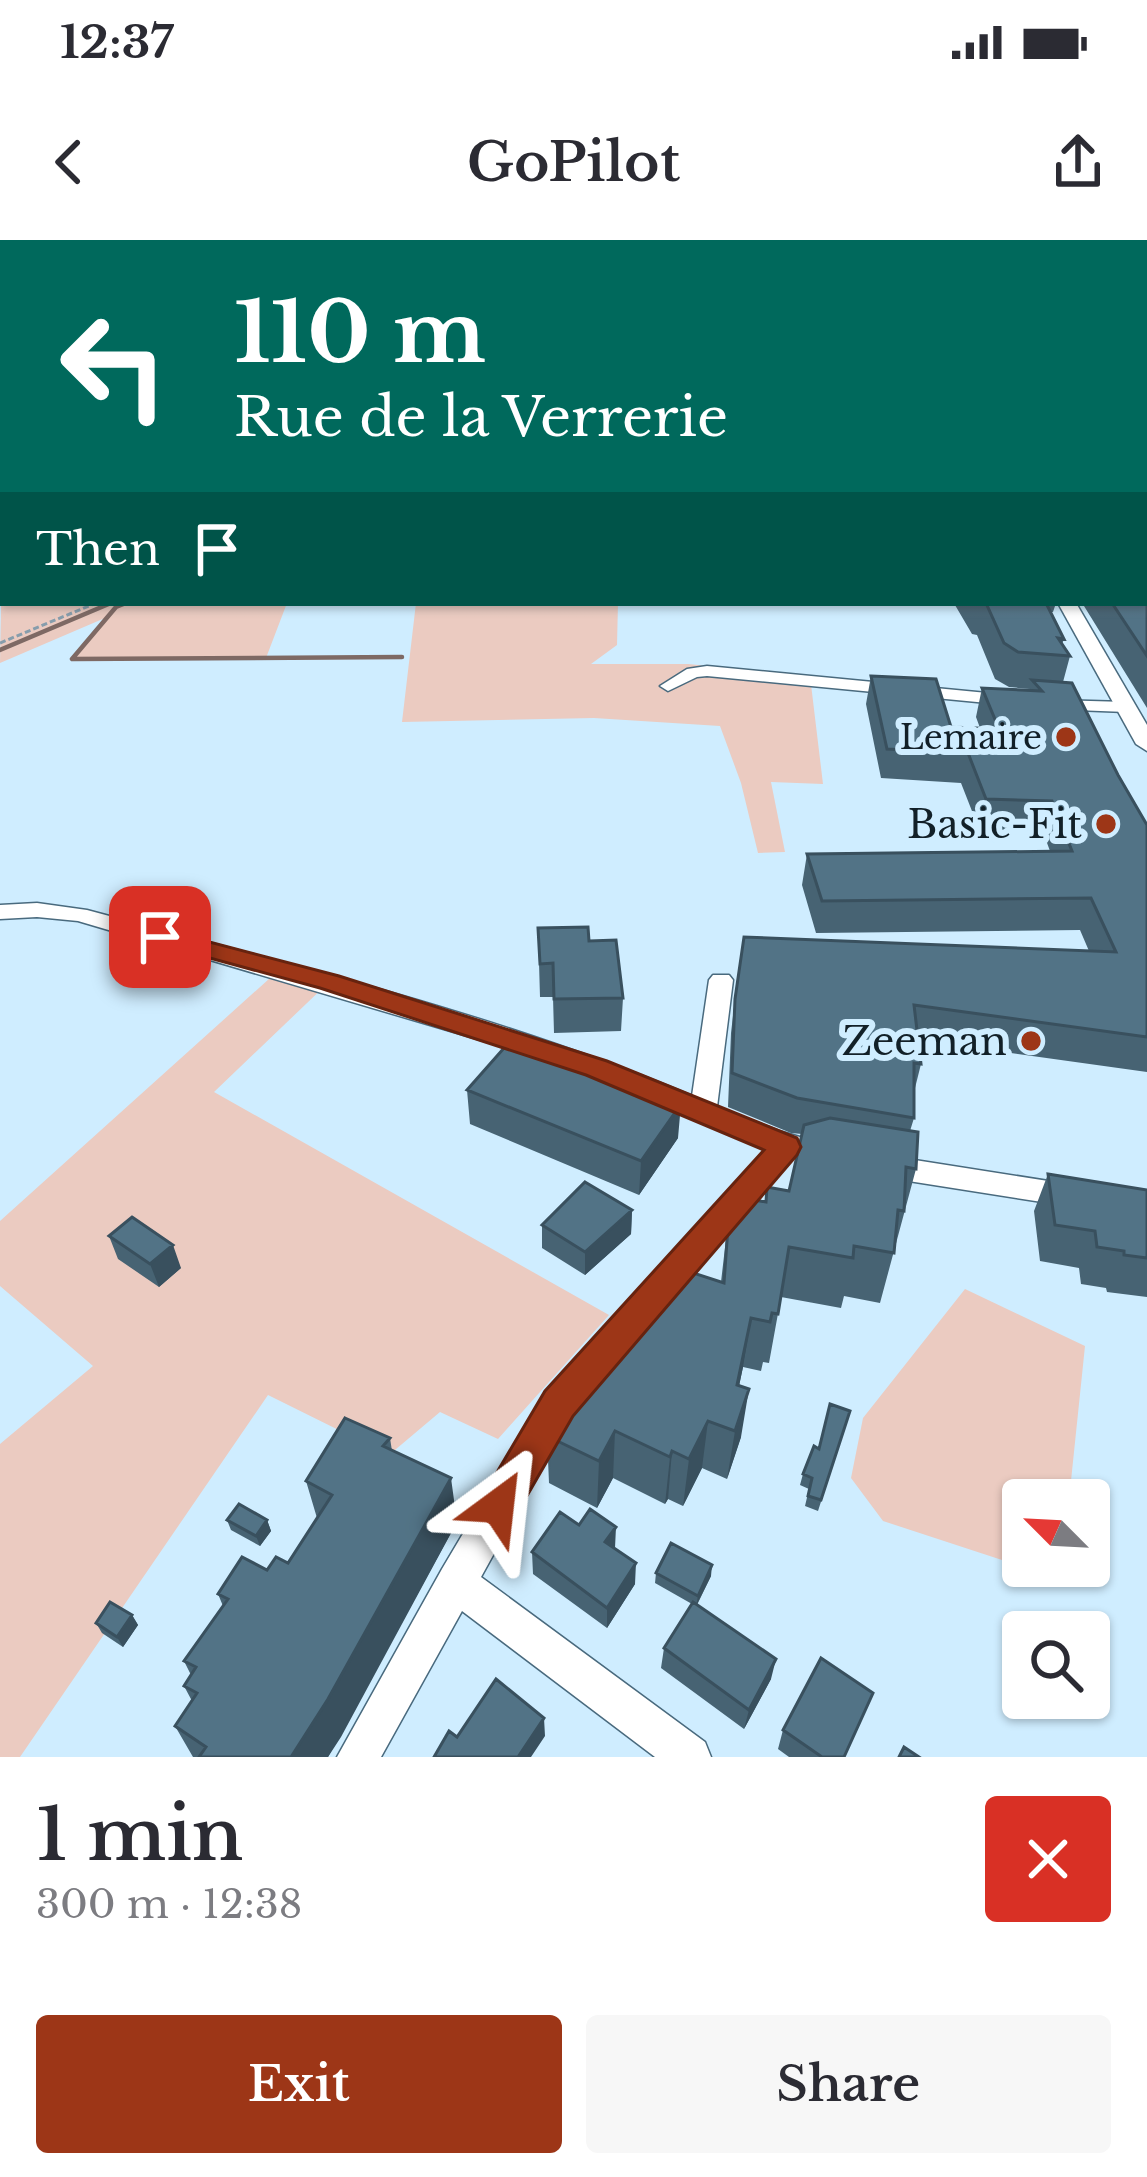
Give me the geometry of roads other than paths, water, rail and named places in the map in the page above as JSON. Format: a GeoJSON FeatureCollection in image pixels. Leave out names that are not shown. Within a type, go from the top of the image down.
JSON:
{"type":"FeatureCollection","features":[{"type":"Feature","properties":{"kind":"main road"},"geometry":{"type":"LineString","coordinates":[[1069,606],[1147,743]]}},
{"type":"Feature","properties":{"kind":"street"},"geometry":{"type":"LineString","coordinates":[[668,686],[693,672],[707,671],[1126,707]]}},
{"type":"Feature","properties":{"kind":"street"},"geometry":{"type":"LineString","coordinates":[[0,912],[79,915],[329,982],[597,1068],[786,1147],[1104,1201]]}},
{"type":"Feature","properties":{"kind":"street"},"geometry":{"type":"LineString","coordinates":[[703,1110],[721,980]]}},
{"type":"Feature","properties":{"kind":"street"},"geometry":{"type":"LineString","coordinates":[[358,1757],[559,1403],[786,1147]]}},
{"type":"Feature","properties":{"kind":"street"},"geometry":{"type":"LineString","coordinates":[[455,1582],[690,1757]]}},
{"type":"Feature","properties":{"kind":"waterway"},"geometry":{"type":"LineString","coordinates":[[0,650],[104,606]]}},
{"type":"Feature","properties":{"kind":"waterway"},"geometry":{"type":"LineString","coordinates":[[118,606],[72,659],[402,657]]}},
{"type":"Feature","properties":{"kind":"place","name":"Lemaire"},"geometry":{"type":"Point","coordinates":[1066,737]}},
{"type":"Feature","properties":{"kind":"place","name":"Basic-Fit"},"geometry":{"type":"Point","coordinates":[1106,824]}},
{"type":"Feature","properties":{"kind":"place","name":"Zeeman"},"geometry":{"type":"Point","coordinates":[1031,1041]}}]}
